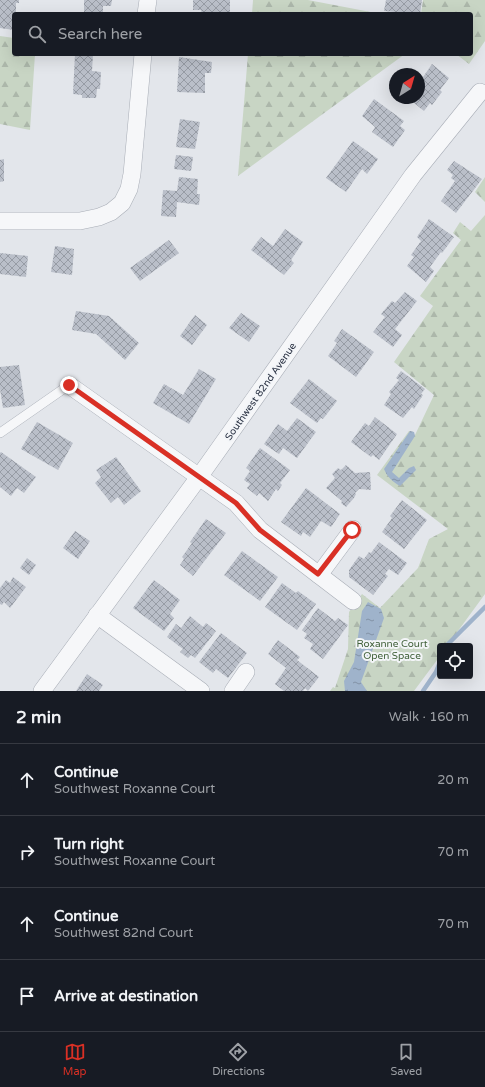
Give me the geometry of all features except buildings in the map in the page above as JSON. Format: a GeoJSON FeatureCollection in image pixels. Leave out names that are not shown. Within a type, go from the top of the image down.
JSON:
{"type":"FeatureCollection","features":[{"type":"Feature","properties":{"kind":"street"},"geometry":{"type":"LineString","coordinates":[[146,12],[148,0]]}},
{"type":"Feature","properties":{"kind":"street"},"geometry":{"type":"LineString","coordinates":[[0,221],[90,220],[111,212],[122,202],[129,189],[132,174],[143,56]]}},
{"type":"Feature","properties":{"kind":"street","name":"Southwest 82nd Avenue"},"geometry":{"type":"LineString","coordinates":[[42,691],[199,477],[413,175],[480,92]]}},
{"type":"Feature","properties":{"kind":"street"},"geometry":{"type":"LineString","coordinates":[[69,385],[236,503],[260,530],[353,600]]}},
{"type":"Feature","properties":{"kind":"street"},"geometry":{"type":"LineString","coordinates":[[318,574],[353,529]]}},
{"type":"Feature","properties":{"kind":"street"},"geometry":{"type":"LineString","coordinates":[[98,615],[201,691]]}},
{"type":"Feature","properties":{"kind":"street"},"geometry":{"type":"LineString","coordinates":[[233,691],[246,672]]}},
{"type":"Feature","properties":{"kind":"lane"},"geometry":{"type":"LineString","coordinates":[[0,433],[69,385]]}},
{"type":"Feature","properties":{"kind":"green space"},"geometry":{"type":"Polygon","coordinates":[[[253,0],[308,0],[371,12],[252,12],[253,0]]]}},
{"type":"Feature","properties":{"kind":"green space"},"geometry":{"type":"Polygon","coordinates":[[[423,0],[485,0],[485,41],[469,64],[459,56],[473,56],[473,12],[421,12],[423,0]]]}},
{"type":"Feature","properties":{"kind":"green space"},"geometry":{"type":"Polygon","coordinates":[[[0,36],[12,38],[12,56],[35,56],[30,130],[0,124],[0,36]]]}},
{"type":"Feature","properties":{"kind":"green space"},"geometry":{"type":"Polygon","coordinates":[[[248,56],[402,56],[238,176],[248,56]]]}},
{"type":"Feature","properties":{"kind":"green space"},"geometry":{"type":"Polygon","coordinates":[[[485,177],[485,202],[475,192],[485,177]]]}},
{"type":"Feature","properties":{"kind":"green space","name":"Roxanne Court Open Space"},"geometry":{"type":"Polygon","coordinates":[[[485,215],[485,594],[449,643],[437,643],[437,660],[414,691],[330,691],[333,687],[335,688],[348,649],[349,612],[362,594],[380,608],[418,568],[429,539],[448,529],[377,475],[409,431],[415,435],[434,395],[394,362],[433,306],[420,296],[461,240],[453,233],[460,222],[471,231],[485,215]]]}},
{"type":"Feature","properties":{"kind":"water"},"geometry":{"type":"Polygon","coordinates":[[[410,431],[414,432],[415,436],[392,472],[399,478],[409,468],[414,466],[416,470],[400,486],[390,479],[384,469],[410,431]]]}},
{"type":"Feature","properties":{"kind":"water"},"geometry":{"type":"Polygon","coordinates":[[[368,602],[381,609],[384,618],[361,682],[367,691],[345,691],[344,681],[354,662],[362,611],[368,602]]]}},
{"type":"Feature","properties":{"kind":"waterway"},"geometry":{"type":"LineString","coordinates":[[449,643],[485,607]]}},
{"type":"Feature","properties":{"kind":"waterway"},"geometry":{"type":"LineString","coordinates":[[423,691],[437,670]]}},
{"type":"Feature","properties":{"kind":"route"},"geometry":{"type":"LineString","coordinates":[[69,385],[236,503],[260,530],[318,574],[352,530]]}}]}
